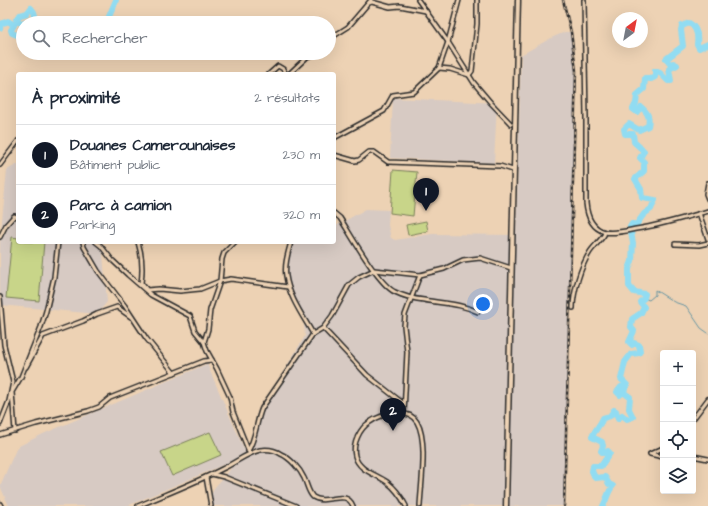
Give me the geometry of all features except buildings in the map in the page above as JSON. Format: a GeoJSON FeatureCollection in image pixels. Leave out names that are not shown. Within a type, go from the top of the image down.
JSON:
{"type":"FeatureCollection","features":[{"type":"Feature","properties":{"kind":"main road"},"geometry":{"type":"LineString","coordinates":[[506,506],[518,0]]}},
{"type":"Feature","properties":{"kind":"street"},"geometry":{"type":"LineString","coordinates":[[418,0],[469,75],[491,103],[511,124]]}},
{"type":"Feature","properties":{"kind":"street"},"geometry":{"type":"LineString","coordinates":[[336,137],[384,110],[393,95],[414,92],[438,68],[448,42],[459,0]]}},
{"type":"Feature","properties":{"kind":"street"},"geometry":{"type":"LineString","coordinates":[[469,75],[472,71],[477,0]]}},
{"type":"Feature","properties":{"kind":"street"},"geometry":{"type":"LineString","coordinates":[[584,0],[587,214],[591,221],[605,232],[630,230],[665,224],[708,211]]}},
{"type":"Feature","properties":{"kind":"street"},"geometry":{"type":"LineString","coordinates":[[336,35],[348,27],[370,2],[390,7],[400,6],[426,11]]}},
{"type":"Feature","properties":{"kind":"street"},"geometry":{"type":"LineString","coordinates":[[291,72],[304,60]]}},
{"type":"Feature","properties":{"kind":"street"},"geometry":{"type":"LineString","coordinates":[[271,72],[278,66],[285,72]]}},
{"type":"Feature","properties":{"kind":"street"},"geometry":{"type":"LineString","coordinates":[[438,68],[450,69],[469,75]]}},
{"type":"Feature","properties":{"kind":"street"},"geometry":{"type":"LineString","coordinates":[[0,165],[16,143]]}},
{"type":"Feature","properties":{"kind":"street"},"geometry":{"type":"LineString","coordinates":[[336,156],[355,161],[359,160],[369,152],[374,152],[388,162],[500,166],[513,170]]}},
{"type":"Feature","properties":{"kind":"street"},"geometry":{"type":"LineString","coordinates":[[708,183],[706,194],[708,199]]}},
{"type":"Feature","properties":{"kind":"street"},"geometry":{"type":"LineString","coordinates":[[699,213],[708,238]]}},
{"type":"Feature","properties":{"kind":"street"},"geometry":{"type":"LineString","coordinates":[[336,215],[340,218],[374,270],[386,285],[395,292],[423,300],[465,306],[478,312]]}},
{"type":"Feature","properties":{"kind":"street"},"geometry":{"type":"LineString","coordinates":[[0,237],[6,225],[14,216],[16,216]]}},
{"type":"Feature","properties":{"kind":"street"},"geometry":{"type":"LineString","coordinates":[[573,308],[574,293],[586,261],[590,252],[605,232]]}},
{"type":"Feature","properties":{"kind":"street"},"geometry":{"type":"LineString","coordinates":[[675,244],[699,245],[708,243]]}},
{"type":"Feature","properties":{"kind":"street"},"geometry":{"type":"LineString","coordinates":[[21,377],[41,328],[46,311],[54,277],[58,244]]}},
{"type":"Feature","properties":{"kind":"street"},"geometry":{"type":"LineString","coordinates":[[83,244],[98,271],[146,338],[174,373]]}},
{"type":"Feature","properties":{"kind":"street"},"geometry":{"type":"LineString","coordinates":[[98,244],[123,270],[151,295],[190,316],[195,331],[204,342],[230,397],[233,412],[249,453]]}},
{"type":"Feature","properties":{"kind":"street"},"geometry":{"type":"LineString","coordinates":[[139,244],[143,271],[141,283],[147,290],[159,289],[180,291],[200,289],[220,281],[231,279],[288,287]]}},
{"type":"Feature","properties":{"kind":"street"},"geometry":{"type":"LineString","coordinates":[[204,342],[208,329],[210,310],[220,281],[224,253],[232,244]]}},
{"type":"Feature","properties":{"kind":"street"},"geometry":{"type":"LineString","coordinates":[[290,244],[285,275],[288,287],[313,334]]}},
{"type":"Feature","properties":{"kind":"street"},"geometry":{"type":"LineString","coordinates":[[249,453],[257,419],[262,408],[313,334],[324,328],[349,285],[359,277],[374,270],[420,275],[444,270],[463,260],[480,258],[511,268]]}},
{"type":"Feature","properties":{"kind":"street"},"geometry":{"type":"LineString","coordinates":[[404,413],[407,352],[404,326],[405,315],[420,275]]}},
{"type":"Feature","properties":{"kind":"street"},"geometry":{"type":"LineString","coordinates":[[0,297],[1,322],[6,354],[13,382],[12,392],[15,431]]}},
{"type":"Feature","properties":{"kind":"street"},"geometry":{"type":"LineString","coordinates":[[0,424],[12,392],[43,336],[117,307],[135,321]]}},
{"type":"Feature","properties":{"kind":"street"},"geometry":{"type":"LineString","coordinates":[[324,328],[367,375],[404,404]]}},
{"type":"Feature","properties":{"kind":"street"},"geometry":{"type":"LineString","coordinates":[[0,435],[88,411],[99,407],[110,398],[204,361],[212,360]]}},
{"type":"Feature","properties":{"kind":"street"},"geometry":{"type":"LineString","coordinates":[[696,415],[708,399]]}},
{"type":"Feature","properties":{"kind":"street"},"geometry":{"type":"LineString","coordinates":[[406,506],[388,483],[361,466],[355,456],[355,442],[361,431],[370,422],[385,415],[404,413],[411,415],[417,421],[423,450],[420,506]]}},
{"type":"Feature","properties":{"kind":"street"},"geometry":{"type":"LineString","coordinates":[[660,449],[650,454],[660,456]]}},
{"type":"Feature","properties":{"kind":"street"},"geometry":{"type":"LineString","coordinates":[[140,506],[206,477],[249,453],[262,450],[274,450],[290,460],[303,476],[309,492],[316,499],[321,502],[335,501],[342,498],[348,499],[352,502],[353,506]]}},
{"type":"Feature","properties":{"kind":"street"},"geometry":{"type":"LineString","coordinates":[[696,457],[708,459]]}},
{"type":"Feature","properties":{"kind":"street"},"geometry":{"type":"LineString","coordinates":[[212,474],[224,477],[296,506]]}},
{"type":"Feature","properties":{"kind":"street"},"geometry":{"type":"LineString","coordinates":[[206,477],[211,506]]}},
{"type":"Feature","properties":{"kind":"shaded area"},"geometry":{"type":"Polygon","coordinates":[[[565,32],[571,32],[576,71],[564,506],[211,506],[209,500],[215,487],[237,459],[127,506],[9,506],[0,486],[17,447],[43,434],[207,364],[244,449],[250,441],[266,401],[305,336],[303,316],[287,289],[285,262],[293,244],[336,244],[336,226],[366,209],[389,210],[388,225],[391,238],[395,240],[432,234],[516,235],[521,55],[565,32]]]}},
{"type":"Feature","properties":{"kind":"shaded area"},"geometry":{"type":"Polygon","coordinates":[[[393,98],[497,103],[494,163],[390,158],[393,98]]]}},
{"type":"Feature","properties":{"kind":"shaded area"},"geometry":{"type":"Polygon","coordinates":[[[16,165],[16,244],[102,244],[107,302],[97,314],[0,305],[0,241],[7,170],[16,165]]]}},
{"type":"Feature","properties":{"kind":"green space"},"geometry":{"type":"Polygon","coordinates":[[[393,170],[417,172],[413,216],[390,213],[393,170]]]}},
{"type":"Feature","properties":{"kind":"green space"},"geometry":{"type":"Polygon","coordinates":[[[426,221],[428,231],[408,235],[406,225],[426,221]]]}},
{"type":"Feature","properties":{"kind":"green space"},"geometry":{"type":"Polygon","coordinates":[[[12,237],[16,238],[16,244],[44,244],[39,301],[6,298],[12,237]]]}},
{"type":"Feature","properties":{"kind":"green space"},"geometry":{"type":"Polygon","coordinates":[[[210,432],[221,455],[172,476],[161,452],[210,432]]]}},
{"type":"Feature","properties":{"kind":"waterway"},"geometry":{"type":"LineString","coordinates":[[109,16],[116,0]]}},
{"type":"Feature","properties":{"kind":"waterway"},"geometry":{"type":"LineString","coordinates":[[19,16],[27,13],[31,8],[35,16]]}},
{"type":"Feature","properties":{"kind":"waterway"},"geometry":{"type":"LineString","coordinates":[[0,28],[1,24],[8,21],[14,25],[11,30],[12,33],[16,35]]}},
{"type":"Feature","properties":{"kind":"waterway"},"geometry":{"type":"LineString","coordinates":[[603,506],[613,486],[609,484],[605,477],[595,478],[592,471],[593,466],[601,466],[610,453],[608,451],[603,453],[601,451],[603,446],[602,442],[592,437],[603,418],[610,416],[614,410],[616,411],[618,419],[622,415],[627,419],[633,417],[629,409],[630,397],[623,392],[620,395],[617,392],[621,387],[626,388],[627,385],[621,379],[625,362],[631,354],[639,353],[640,351],[639,345],[634,343],[632,345],[629,342],[634,331],[631,327],[632,319],[641,313],[644,307],[640,302],[644,298],[645,294],[634,292],[629,286],[629,269],[632,261],[633,243],[630,227],[632,224],[636,225],[644,214],[651,209],[655,200],[642,198],[641,189],[635,179],[644,171],[644,162],[640,158],[644,151],[634,142],[633,134],[625,134],[624,129],[629,124],[639,130],[648,126],[649,118],[645,111],[641,107],[637,112],[633,109],[636,103],[637,95],[644,89],[645,78],[651,79],[655,77],[655,71],[660,73],[668,81],[671,81],[669,69],[677,65],[673,63],[670,64],[666,59],[683,46],[682,26],[689,23],[694,27],[699,48],[708,44]]}},
{"type":"Feature","properties":{"kind":"waterway"},"geometry":{"type":"LineString","coordinates":[[644,298],[649,300],[655,295],[655,290],[674,302],[686,306],[701,328],[708,333]]}},
{"type":"Feature","properties":{"kind":"railway"},"geometry":{"type":"LineString","coordinates":[[563,0],[571,32],[576,71],[564,506]]}},
{"type":"Feature","properties":{"kind":"place","name":"Douanes Camerounaises"},"geometry":{"type":"Point","coordinates":[426,211]}},
{"type":"Feature","properties":{"kind":"place","name":"Parc à camion"},"geometry":{"type":"Point","coordinates":[393,431]}}]}
